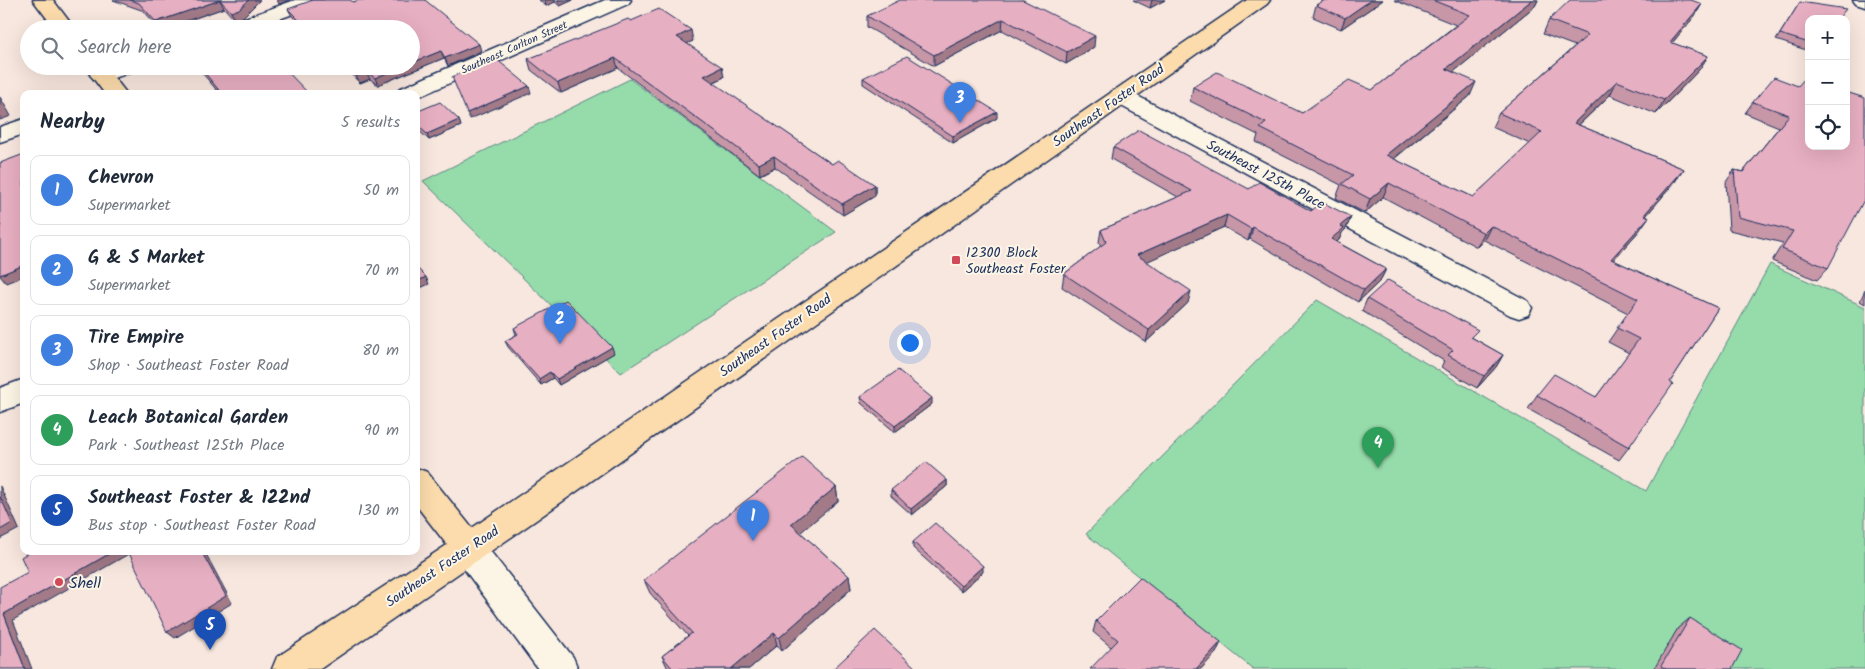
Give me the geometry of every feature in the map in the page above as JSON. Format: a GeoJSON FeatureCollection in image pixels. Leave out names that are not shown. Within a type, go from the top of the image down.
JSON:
{"type":"FeatureCollection","features":[{"type":"Feature","properties":{"kind":"main road"},"geometry":{"type":"LineString","coordinates":[[43,0],[58,20]]}},
{"type":"Feature","properties":{"kind":"main road","name":"Southeast Foster Road"},"geometry":{"type":"LineString","coordinates":[[290,669],[1260,0]]}},
{"type":"Feature","properties":{"kind":"main road"},"geometry":{"type":"LineString","coordinates":[[101,75],[112,90]]}},
{"type":"Feature","properties":{"kind":"main road"},"geometry":{"type":"LineString","coordinates":[[420,486],[468,548]]}},
{"type":"Feature","properties":{"kind":"street"},"geometry":{"type":"LineString","coordinates":[[258,20],[313,0]]}},
{"type":"Feature","properties":{"kind":"street","name":"Southeast Carlton Street"},"geometry":{"type":"LineString","coordinates":[[416,90],[622,0]]}},
{"type":"Feature","properties":{"kind":"street","name":"Southeast 125th Place"},"geometry":{"type":"LineString","coordinates":[[1120,96],[1519,308]]}},
{"type":"Feature","properties":{"kind":"street"},"geometry":{"type":"LineString","coordinates":[[0,135],[20,128]]}},
{"type":"Feature","properties":{"kind":"street"},"geometry":{"type":"LineString","coordinates":[[0,402],[20,392]]}},
{"type":"Feature","properties":{"kind":"street"},"geometry":{"type":"LineString","coordinates":[[468,548],[560,669]]}},
{"type":"Feature","properties":{"kind":"green space"},"geometry":{"type":"Polygon","coordinates":[[[630,79],[836,232],[621,373],[423,181],[630,79]]]}},
{"type":"Feature","properties":{"kind":"green space"},"geometry":{"type":"Polygon","coordinates":[[[1770,264],[1865,307],[1865,669],[1253,669],[1086,534],[1317,300],[1646,491],[1770,264]]]}},
{"type":"Feature","properties":{"kind":"building"},"geometry":{"type":"Polygon","coordinates":[[[130,0],[220,0],[162,20],[154,20],[139,3],[130,0]]]}},
{"type":"Feature","properties":{"kind":"building"},"geometry":{"type":"Polygon","coordinates":[[[220,0],[249,0],[239,9],[231,12],[220,0]]]}},
{"type":"Feature","properties":{"kind":"building"},"geometry":{"type":"Polygon","coordinates":[[[313,0],[350,0],[353,2],[359,0],[425,0],[479,44],[445,58],[441,51],[420,59],[420,20],[299,20],[288,9],[313,0]]]}},
{"type":"Feature","properties":{"kind":"building"},"geometry":{"type":"Polygon","coordinates":[[[900,0],[1023,0],[1095,36],[1067,52],[1003,19],[934,55],[867,16],[900,0]]]}},
{"type":"Feature","properties":{"kind":"building"},"geometry":{"type":"Polygon","coordinates":[[[1325,0],[1371,0],[1345,18],[1316,5],[1325,0]]]}},
{"type":"Feature","properties":{"kind":"building"},"geometry":{"type":"Polygon","coordinates":[[[1432,0],[1532,0],[1446,69],[1476,82],[1386,155],[1473,197],[1542,132],[1499,113],[1588,35],[1549,20],[1570,0],[1691,0],[1702,4],[1670,42],[1708,56],[1664,100],[1617,81],[1574,123],[1684,169],[1644,215],[1649,217],[1611,259],[1718,308],[1670,382],[1673,384],[1629,447],[1537,395],[1554,374],[1596,397],[1639,339],[1617,328],[1638,299],[1491,226],[1484,233],[1389,183],[1370,199],[1342,184],[1353,175],[1260,128],[1266,123],[1193,87],[1217,72],[1302,113],[1349,80],[1372,90],[1470,15],[1432,0]]]}},
{"type":"Feature","properties":{"kind":"building"},"geometry":{"type":"Polygon","coordinates":[[[1800,2],[1846,9],[1841,15],[1805,15],[1805,42],[1780,34],[1800,2]]]}},
{"type":"Feature","properties":{"kind":"building"},"geometry":{"type":"Polygon","coordinates":[[[659,9],[691,30],[677,37],[722,67],[704,76],[832,164],[838,160],[875,185],[842,204],[774,156],[759,164],[615,58],[558,83],[528,59],[628,19],[631,21],[659,9]]]}},
{"type":"Feature","properties":{"kind":"building"},"geometry":{"type":"Polygon","coordinates":[[[907,56],[997,112],[953,136],[863,78],[907,56]]]}},
{"type":"Feature","properties":{"kind":"building"},"geometry":{"type":"Polygon","coordinates":[[[495,58],[529,86],[467,113],[452,77],[495,58]]]}},
{"type":"Feature","properties":{"kind":"building"},"geometry":{"type":"Polygon","coordinates":[[[206,75],[291,75],[305,90],[219,90],[206,75]]]}},
{"type":"Feature","properties":{"kind":"building"},"geometry":{"type":"Polygon","coordinates":[[[370,75],[382,75],[375,78],[370,75]]]}},
{"type":"Feature","properties":{"kind":"building"},"geometry":{"type":"Polygon","coordinates":[[[1774,77],[1798,86],[1805,78],[1805,150],[1850,150],[1850,93],[1865,98],[1865,198],[1828,268],[1782,249],[1793,231],[1738,217],[1734,170],[1743,172],[1789,115],[1753,102],[1774,77]]]}},
{"type":"Feature","properties":{"kind":"building"},"geometry":{"type":"Polygon","coordinates":[[[440,102],[459,120],[427,134],[420,128],[420,110],[440,102]]]}},
{"type":"Feature","properties":{"kind":"building"},"geometry":{"type":"Polygon","coordinates":[[[1139,130],[1249,189],[1259,182],[1311,211],[1322,202],[1351,217],[1340,226],[1344,228],[1331,239],[1386,269],[1364,290],[1253,227],[1251,229],[1227,215],[1137,255],[1191,291],[1149,330],[1064,274],[1106,242],[1101,230],[1192,191],[1113,147],[1139,130]]]}},
{"type":"Feature","properties":{"kind":"building"},"geometry":{"type":"Polygon","coordinates":[[[20,156],[20,267],[0,275],[1,226],[0,163],[20,156]]]}},
{"type":"Feature","properties":{"kind":"building"},"geometry":{"type":"Polygon","coordinates":[[[420,271],[426,277],[420,280],[420,271]]]}},
{"type":"Feature","properties":{"kind":"building"},"geometry":{"type":"Polygon","coordinates":[[[1388,280],[1478,330],[1471,337],[1503,355],[1484,376],[1448,355],[1453,350],[1367,299],[1388,280]]]}},
{"type":"Feature","properties":{"kind":"building"},"geometry":{"type":"Polygon","coordinates":[[[566,300],[612,347],[557,379],[550,372],[539,379],[505,341],[518,334],[514,328],[566,300]]]}},
{"type":"Feature","properties":{"kind":"building"},"geometry":{"type":"Polygon","coordinates":[[[898,370],[932,398],[895,426],[860,397],[898,370]]]}},
{"type":"Feature","properties":{"kind":"building"},"geometry":{"type":"Polygon","coordinates":[[[802,457],[836,487],[791,524],[849,576],[779,638],[774,633],[731,669],[673,669],[662,656],[692,633],[644,580],[802,457]]]}},
{"type":"Feature","properties":{"kind":"building"},"geometry":{"type":"Polygon","coordinates":[[[926,462],[947,480],[911,509],[891,490],[926,462]]]}},
{"type":"Feature","properties":{"kind":"building"},"geometry":{"type":"Polygon","coordinates":[[[0,496],[12,523],[0,530],[0,496]]]}},
{"type":"Feature","properties":{"kind":"building"},"geometry":{"type":"Polygon","coordinates":[[[935,523],[983,566],[961,586],[913,542],[935,523]]]}},
{"type":"Feature","properties":{"kind":"building"},"geometry":{"type":"Polygon","coordinates":[[[24,555],[107,555],[4,614],[25,669],[0,669],[0,587],[28,572],[21,557],[24,555]]]}},
{"type":"Feature","properties":{"kind":"building"},"geometry":{"type":"Polygon","coordinates":[[[130,555],[203,555],[226,596],[167,632],[130,555]]]}},
{"type":"Feature","properties":{"kind":"building"},"geometry":{"type":"Polygon","coordinates":[[[1140,577],[1221,642],[1196,669],[1090,669],[1118,640],[1096,621],[1140,577]]]}},
{"type":"Feature","properties":{"kind":"building"},"geometry":{"type":"Polygon","coordinates":[[[1690,618],[1742,650],[1732,669],[1666,669],[1661,666],[1690,618]]]}},
{"type":"Feature","properties":{"kind":"building"},"geometry":{"type":"Polygon","coordinates":[[[875,630],[917,669],[833,669],[875,630]]]}},
{"type":"Feature","properties":{"kind":"place","name":"Tire Empire"},"geometry":{"type":"Point","coordinates":[960,123]}},
{"type":"Feature","properties":{"kind":"place","name":"12300 Block Southeast Foster"},"geometry":{"type":"Point","coordinates":[956,260]}},
{"type":"Feature","properties":{"kind":"place","name":"G & S Market"},"geometry":{"type":"Point","coordinates":[560,344]}},
{"type":"Feature","properties":{"kind":"place","name":"Leach Botanical Garden"},"geometry":{"type":"Point","coordinates":[1378,468]}},
{"type":"Feature","properties":{"kind":"place","name":"Chevron"},"geometry":{"type":"Point","coordinates":[753,541]}},
{"type":"Feature","properties":{"kind":"place","name":"Shell"},"geometry":{"type":"Point","coordinates":[59,582]}},
{"type":"Feature","properties":{"kind":"place","name":"Southeast Foster & 122nd"},"geometry":{"type":"Point","coordinates":[210,650]}}]}
